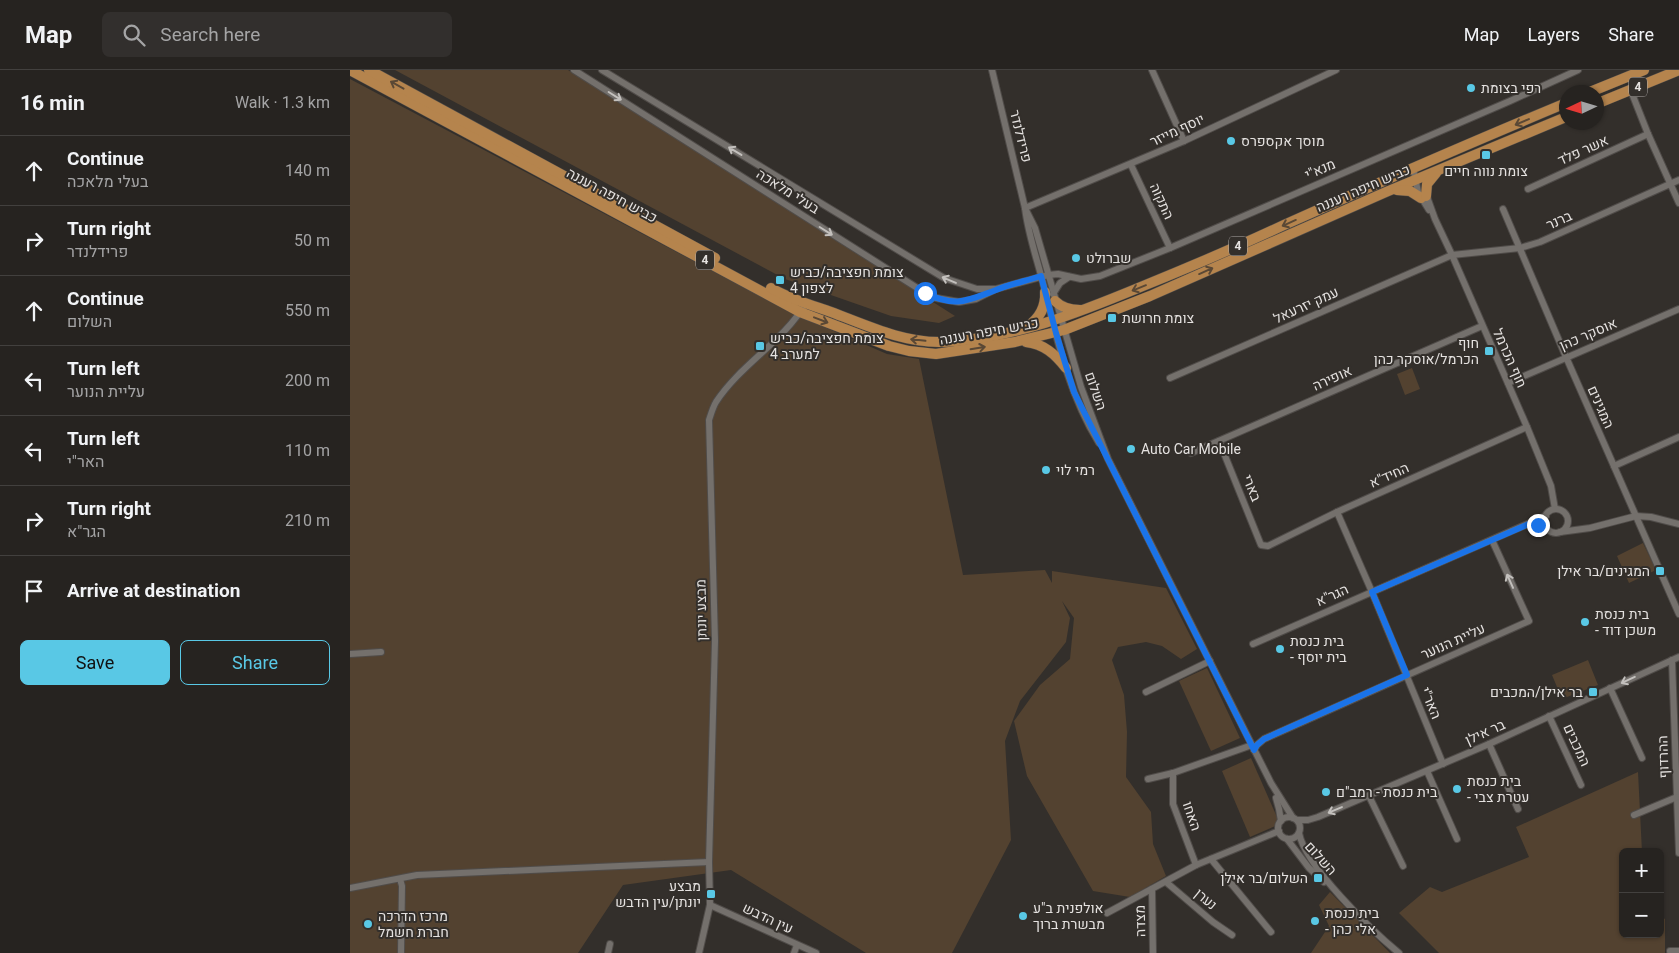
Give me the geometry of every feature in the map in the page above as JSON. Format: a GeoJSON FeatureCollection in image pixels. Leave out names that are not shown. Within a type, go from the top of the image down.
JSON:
{"type":"FeatureCollection","features":[{"type":"Feature","properties":{"kind":"highway","name":"כביש חיפה רעננה"},"geometry":{"type":"LineString","coordinates":[[350,70],[378,80],[778,292],[891,334],[912,340],[940,342],[1023,329],[1086,310],[1221,254],[1413,167],[1559,106]]}},
{"type":"Feature","properties":{"kind":"highway","name":"כביש חיפה רעננה"},"geometry":{"type":"LineString","coordinates":[[369,70],[378,80],[800,312],[889,346],[909,351],[936,354],[1015,342],[1060,332],[1150,296],[1386,192],[1559,120]]}},
{"type":"Feature","properties":{"kind":"highway","name":"4"},"geometry":{"type":"LineString","coordinates":[[1604,86],[1644,70]]}},
{"type":"Feature","properties":{"kind":"highway","name":"4"},"geometry":{"type":"LineString","coordinates":[[1604,101],[1679,70]]}},
{"type":"Feature","properties":{"kind":"highway"},"geometry":{"type":"LineString","coordinates":[[1386,192],[1410,191],[1424,197],[1427,184],[1438,171]]}},
{"type":"Feature","properties":{"kind":"highway"},"geometry":{"type":"LineString","coordinates":[[1023,329],[1033,322],[1051,296],[1068,309],[1086,310]]}},
{"type":"Feature","properties":{"kind":"highway"},"geometry":{"type":"LineString","coordinates":[[1015,342],[1042,345],[1058,358],[1066,368]]}},
{"type":"Feature","properties":{"kind":"street","name":"בעלי מלאכה"},"geometry":{"type":"LineString","coordinates":[[574,70],[925,293],[936,298],[959,302],[976,299],[996,290],[1044,275]]}},
{"type":"Feature","properties":{"kind":"street","name":"בעלי מלאכה"},"geometry":{"type":"LineString","coordinates":[[602,70],[944,278],[977,289],[996,290]]}},
{"type":"Feature","properties":{"kind":"street","name":"פרידלנדר"},"geometry":{"type":"LineString","coordinates":[[992,70],[1025,208],[1034,228],[1044,275],[1060,332]]}},
{"type":"Feature","properties":{"kind":"street"},"geometry":{"type":"LineString","coordinates":[[1152,70],[1184,141]]}},
{"type":"Feature","properties":{"kind":"street","name":"יוסף מייזר"},"geometry":{"type":"LineString","coordinates":[[1025,208],[1131,165],[1336,70]]}},
{"type":"Feature","properties":{"kind":"street","name":"מנא\"י"},"geometry":{"type":"LineString","coordinates":[[1044,275],[1058,274],[1081,279],[1090,278],[1170,248],[1578,70]]}},
{"type":"Feature","properties":{"kind":"street"},"geometry":{"type":"LineString","coordinates":[[1633,96],[1679,203]]}},
{"type":"Feature","properties":{"kind":"street","name":"אשר פלד"},"geometry":{"type":"LineString","coordinates":[[1528,189],[1648,134]]}},
{"type":"Feature","properties":{"kind":"street","name":"התקוה"},"geometry":{"type":"LineString","coordinates":[[1131,165],[1170,248]]}},
{"type":"Feature","properties":{"kind":"street","name":"חוף הכרמל"},"geometry":{"type":"LineString","coordinates":[[1413,167],[1424,197],[1452,255],[1527,427],[1551,486],[1555,509]]}},
{"type":"Feature","properties":{"kind":"street","name":"ברנר"},"geometry":{"type":"LineString","coordinates":[[1452,255],[1520,248],[1540,242],[1679,180]]}},
{"type":"Feature","properties":{"kind":"street","name":"המגינים"},"geometry":{"type":"LineString","coordinates":[[1503,209],[1679,614]]}},
{"type":"Feature","properties":{"kind":"street","name":"עמק יזרעאל"},"geometry":{"type":"LineString","coordinates":[[1170,378],[1452,255]]}},
{"type":"Feature","properties":{"kind":"street"},"geometry":{"type":"LineString","coordinates":[[1051,296],[1060,283],[1068,277]]}},
{"type":"Feature","properties":{"kind":"street","name":"פרידלנדר"},"geometry":{"type":"LineString","coordinates":[[1051,296],[1057,320]]}},
{"type":"Feature","properties":{"kind":"street","name":"מבצע יונתן"},"geometry":{"type":"LineString","coordinates":[[699,953],[710,904],[709,862],[715,641],[709,420],[715,403],[731,383],[776,341],[806,303]]}},
{"type":"Feature","properties":{"kind":"street","name":"אוסקר כהן"},"geometry":{"type":"LineString","coordinates":[[1508,383],[1679,309]]}},
{"type":"Feature","properties":{"kind":"street","name":"אופירה"},"geometry":{"type":"LineString","coordinates":[[1191,454],[1482,326]]}},
{"type":"Feature","properties":{"kind":"street","name":"השלום"},"geometry":{"type":"LineString","coordinates":[[1060,332],[1066,368],[1078,401],[1270,783],[1280,809],[1280,821]]}},
{"type":"Feature","properties":{"kind":"street","name":"השלום"},"geometry":{"type":"LineString","coordinates":[[1060,332],[1108,458]]}},
{"type":"Feature","properties":{"kind":"street","name":"החיד\"א"},"geometry":{"type":"LineString","coordinates":[[1261,545],[1268,546],[1337,512],[1527,427]]}},
{"type":"Feature","properties":{"kind":"street"},"geometry":{"type":"LineString","coordinates":[[1614,466],[1679,437]]}},
{"type":"Feature","properties":{"kind":"street","name":"בארי"},"geometry":{"type":"LineString","coordinates":[[1219,441],[1261,545]]}},
{"type":"Feature","properties":{"kind":"street"},"geometry":{"type":"LineString","coordinates":[[1548,529],[1545,523],[1546,516],[1555,509],[1562,511],[1568,521],[1566,528],[1560,532]]}},
{"type":"Feature","properties":{"kind":"street","name":"האר\"י"},"geometry":{"type":"LineString","coordinates":[[1337,512],[1443,764]]}},
{"type":"Feature","properties":{"kind":"street","name":"הגר\"א"},"geometry":{"type":"LineString","coordinates":[[1253,644],[1546,516]]}},
{"type":"Feature","properties":{"kind":"street"},"geometry":{"type":"LineString","coordinates":[[1531,523],[1553,532],[1590,528],[1636,516],[1651,517],[1679,524]]}},
{"type":"Feature","properties":{"kind":"street"},"geometry":{"type":"LineString","coordinates":[[1568,521],[1590,528]]}},
{"type":"Feature","properties":{"kind":"street","name":"עליית הנוער"},"geometry":{"type":"LineString","coordinates":[[1253,748],[1264,739],[1529,621],[1492,540]]}},
{"type":"Feature","properties":{"kind":"street"},"geometry":{"type":"LineString","coordinates":[[350,654],[381,652]]}},
{"type":"Feature","properties":{"kind":"street","name":"בר אילן"},"geometry":{"type":"LineString","coordinates":[[1295,819],[1308,820],[1318,817],[1427,771],[1679,656]]}},
{"type":"Feature","properties":{"kind":"street","name":"ההרדוף"},"geometry":{"type":"LineString","coordinates":[[1672,660],[1677,738],[1679,853]]}},
{"type":"Feature","properties":{"kind":"street"},"geometry":{"type":"LineString","coordinates":[[1146,692],[1210,661]]}},
{"type":"Feature","properties":{"kind":"street"},"geometry":{"type":"LineString","coordinates":[[1610,688],[1642,758]]}},
{"type":"Feature","properties":{"kind":"street","name":"המכבים"},"geometry":{"type":"LineString","coordinates":[[1549,716],[1581,785]]}},
{"type":"Feature","properties":{"kind":"street"},"geometry":{"type":"LineString","coordinates":[[1489,744],[1518,809]]}},
{"type":"Feature","properties":{"kind":"street"},"geometry":{"type":"LineString","coordinates":[[1148,779],[1174,773],[1253,748]]}},
{"type":"Feature","properties":{"kind":"street"},"geometry":{"type":"LineString","coordinates":[[1427,771],[1457,839]]}},
{"type":"Feature","properties":{"kind":"street","name":"האחו"},"geometry":{"type":"LineString","coordinates":[[1174,773],[1173,804],[1196,865]]}},
{"type":"Feature","properties":{"kind":"street","name":"השלום"},"geometry":{"type":"LineString","coordinates":[[1270,783],[1295,819]]}},
{"type":"Feature","properties":{"kind":"street"},"geometry":{"type":"LineString","coordinates":[[1368,796],[1403,866]]}},
{"type":"Feature","properties":{"kind":"street"},"geometry":{"type":"LineString","coordinates":[[1634,815],[1677,797]]}},
{"type":"Feature","properties":{"kind":"street"},"geometry":{"type":"LineString","coordinates":[[1287,817],[1295,819],[1300,827],[1300,833],[1296,837],[1287,839],[1283,837],[1279,832],[1280,821],[1287,817]]}},
{"type":"Feature","properties":{"kind":"street"},"geometry":{"type":"LineString","coordinates":[[1107,913],[1196,865],[1279,832]]}},
{"type":"Feature","properties":{"kind":"street","name":"השלום"},"geometry":{"type":"LineString","coordinates":[[1300,833],[1302,844],[1307,854],[1337,892]]}},
{"type":"Feature","properties":{"kind":"street","name":"השלום"},"geometry":{"type":"LineString","coordinates":[[1287,839],[1309,868],[1337,892],[1399,953]]}},
{"type":"Feature","properties":{"kind":"street"},"geometry":{"type":"LineString","coordinates":[[1211,859],[1271,932]]}},
{"type":"Feature","properties":{"kind":"street"},"geometry":{"type":"LineString","coordinates":[[350,888],[417,875],[709,862]]}},
{"type":"Feature","properties":{"kind":"street"},"geometry":{"type":"LineString","coordinates":[[400,879],[402,886],[401,953]]}},
{"type":"Feature","properties":{"kind":"street","name":"נערן"},"geometry":{"type":"LineString","coordinates":[[1166,882],[1213,922],[1232,935]]}},
{"type":"Feature","properties":{"kind":"street","name":"מצדה"},"geometry":{"type":"LineString","coordinates":[[1152,889],[1152,953]]}},
{"type":"Feature","properties":{"kind":"street","name":"עין הדבש"},"geometry":{"type":"LineString","coordinates":[[710,904],[816,953]]}},
{"type":"Feature","properties":{"kind":"street"},"geometry":{"type":"LineString","coordinates":[[608,953],[610,944]]}},
{"type":"Feature","properties":{"kind":"street"},"geometry":{"type":"LineString","coordinates":[[794,953],[797,945]]}},
{"type":"Feature","properties":{"kind":"street"},"geometry":{"type":"LineString","coordinates":[[1670,951],[1679,951]]}},
{"type":"Feature","properties":{"kind":"shaded area"},"geometry":{"type":"Polygon","coordinates":[[[395,70],[568,70],[955,316],[939,323],[891,316],[785,279],[395,70]]]}},
{"type":"Feature","properties":{"kind":"shaded area"},"geometry":{"type":"Polygon","coordinates":[[[350,79],[790,312],[887,354],[919,359],[963,575],[1045,570],[1052,583],[1052,571],[1166,588],[1197,649],[1181,659],[1162,646],[1146,642],[1118,647],[1112,660],[1124,695],[1127,732],[1126,777],[1151,812],[1153,844],[1166,876],[1130,897],[1093,891],[1027,776],[1014,721],[1040,685],[1070,659],[1074,618],[1062,601],[1070,618],[1066,642],[1020,701],[1005,741],[1011,840],[952,953],[866,953],[731,870],[623,885],[578,953],[350,953],[350,79]]]}},
{"type":"Feature","properties":{"kind":"shaded area"},"geometry":{"type":"Polygon","coordinates":[[[1412,368],[1420,389],[1405,395],[1397,374],[1412,368]]]}},
{"type":"Feature","properties":{"kind":"shaded area"},"geometry":{"type":"Polygon","coordinates":[[[1643,543],[1656,570],[1629,583],[1617,556],[1643,543]]]}},
{"type":"Feature","properties":{"kind":"shaded area"},"geometry":{"type":"Polygon","coordinates":[[[1588,660],[1598,685],[1562,699],[1552,675],[1588,660]]]}},
{"type":"Feature","properties":{"kind":"shaded area"},"geometry":{"type":"Polygon","coordinates":[[[1207,668],[1240,738],[1211,751],[1179,681],[1207,668]]]}},
{"type":"Feature","properties":{"kind":"shaded area"},"geometry":{"type":"Polygon","coordinates":[[[1251,758],[1280,824],[1250,837],[1222,771],[1251,758]]]}},
{"type":"Feature","properties":{"kind":"shaded area"},"geometry":{"type":"Polygon","coordinates":[[[1638,772],[1642,848],[1619,848],[1619,938],[1664,938],[1664,918],[1665,953],[1439,953],[1399,913],[1430,887],[1442,892],[1529,857],[1516,827],[1638,772]]]}},
{"type":"Feature","properties":{"kind":"shaded area"},"geometry":{"type":"Polygon","coordinates":[[[1330,892],[1390,953],[1311,953],[1329,926],[1319,905],[1330,892]]]}},
{"type":"Feature","properties":{"kind":"place","name":"רפי בצומת"},"geometry":{"type":"Point","coordinates":[1471,88]}},
{"type":"Feature","properties":{"kind":"place","name":"מוסך אקספרס"},"geometry":{"type":"Point","coordinates":[1231,141]}},
{"type":"Feature","properties":{"kind":"place","name":"צומת נווה חיים"},"geometry":{"type":"Point","coordinates":[1486,155]}},
{"type":"Feature","properties":{"kind":"place","name":"שברולט"},"geometry":{"type":"Point","coordinates":[1076,258]}},
{"type":"Feature","properties":{"kind":"place","name":"צומת חפציבה/כביש 4 לצפון"},"geometry":{"type":"Point","coordinates":[780,280]}},
{"type":"Feature","properties":{"kind":"place","name":"צומת חרושת"},"geometry":{"type":"Point","coordinates":[1112,318]}},
{"type":"Feature","properties":{"kind":"place","name":"צומת חפציבה/כביש 4 למערב"},"geometry":{"type":"Point","coordinates":[760,346]}},
{"type":"Feature","properties":{"kind":"place","name":"חוף הכרמל/אוסקר כהן"},"geometry":{"type":"Point","coordinates":[1489,351]}},
{"type":"Feature","properties":{"kind":"place","name":"Auto Car Mobile"},"geometry":{"type":"Point","coordinates":[1131,449]}},
{"type":"Feature","properties":{"kind":"place","name":"רמי לוי"},"geometry":{"type":"Point","coordinates":[1046,470]}},
{"type":"Feature","properties":{"kind":"place","name":"המגינים/בר אילן"},"geometry":{"type":"Point","coordinates":[1660,571]}},
{"type":"Feature","properties":{"kind":"place","name":"בית כנסת - משכן דוד"},"geometry":{"type":"Point","coordinates":[1585,622]}},
{"type":"Feature","properties":{"kind":"place","name":"בית כנסת - בית יוסף"},"geometry":{"type":"Point","coordinates":[1280,649]}},
{"type":"Feature","properties":{"kind":"place","name":"בר אילן/המכבים"},"geometry":{"type":"Point","coordinates":[1593,692]}},
{"type":"Feature","properties":{"kind":"place","name":"בית כנסת - עטרת צבי"},"geometry":{"type":"Point","coordinates":[1457,789]}},
{"type":"Feature","properties":{"kind":"place","name":"בית כנסת - רמב\"ם"},"geometry":{"type":"Point","coordinates":[1326,792]}},
{"type":"Feature","properties":{"kind":"place","name":"השלום/בר אילן"},"geometry":{"type":"Point","coordinates":[1318,878]}},
{"type":"Feature","properties":{"kind":"place","name":"מבצע יונתן/עין הדבש"},"geometry":{"type":"Point","coordinates":[711,894]}},
{"type":"Feature","properties":{"kind":"place","name":"אולפנית ב\"ע מבשרת ברוך"},"geometry":{"type":"Point","coordinates":[1023,916]}},
{"type":"Feature","properties":{"kind":"place","name":"בית כנסת - אלי כהן"},"geometry":{"type":"Point","coordinates":[1315,921]}},
{"type":"Feature","properties":{"kind":"place","name":"מרכז הדרכה חברת חשמל"},"geometry":{"type":"Point","coordinates":[368,924]}},
{"type":"Feature","properties":{"kind":"route"},"geometry":{"type":"LineString","coordinates":[[925,293],[946,301],[959,302],[976,299],[996,290],[1041,276],[1074,392],[1254,750],[1264,739],[1407,675],[1372,592],[1531,523],[1538,525]]}}]}
